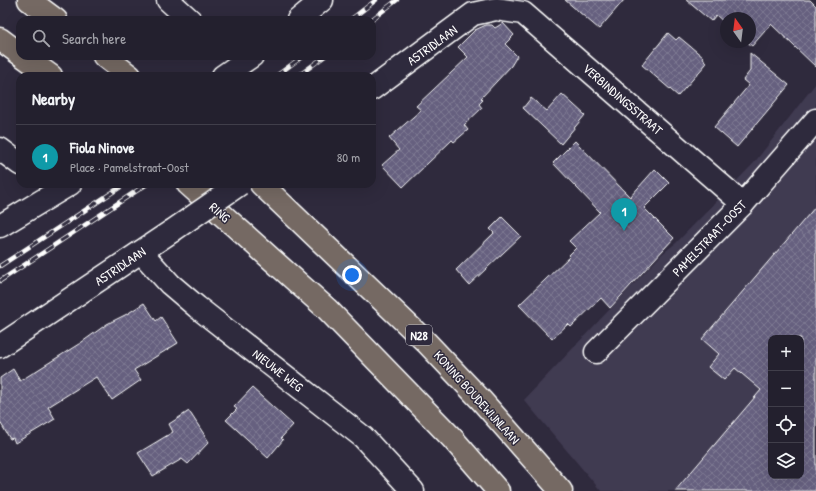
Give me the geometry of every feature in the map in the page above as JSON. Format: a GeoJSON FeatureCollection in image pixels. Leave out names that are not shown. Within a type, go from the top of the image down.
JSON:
{"type":"FeatureCollection","features":[{"type":"Feature","properties":{"kind":"highway"},"geometry":{"type":"LineString","coordinates":[[29,0],[51,16]]}},
{"type":"Feature","properties":{"kind":"highway"},"geometry":{"type":"LineString","coordinates":[[0,40],[16,51]]}},
{"type":"Feature","properties":{"kind":"highway"},"geometry":{"type":"LineString","coordinates":[[29,60],[45,72]]}},
{"type":"Feature","properties":{"kind":"highway"},"geometry":{"type":"LineString","coordinates":[[109,60],[125,72]]}},
{"type":"Feature","properties":{"kind":"highway","name":"RING"},"geometry":{"type":"LineString","coordinates":[[193,188],[234,224],[337,320],[452,438],[498,491]]}},
{"type":"Feature","properties":{"kind":"highway","name":"KONING BOUDEWIJNLAAN"},"geometry":{"type":"LineString","coordinates":[[265,188],[427,343],[481,400],[561,491]]}},
{"type":"Feature","properties":{"kind":"street"},"geometry":{"type":"LineString","coordinates":[[168,0],[186,16]]}},
{"type":"Feature","properties":{"kind":"street"},"geometry":{"type":"LineString","coordinates":[[303,16],[322,0]]}},
{"type":"Feature","properties":{"kind":"street","name":"ASTRIDLAAN"},"geometry":{"type":"LineString","coordinates":[[376,86],[474,14],[496,9]]}},
{"type":"Feature","properties":{"kind":"street","name":"VERBINDINGSSTRAAT"},"geometry":{"type":"LineString","coordinates":[[496,9],[523,12],[743,204]]}},
{"type":"Feature","properties":{"kind":"street","name":"PAMELSTRAAT-OOST"},"geometry":{"type":"LineString","coordinates":[[596,352],[743,204],[816,120]]}},
{"type":"Feature","properties":{"kind":"street"},"geometry":{"type":"LineString","coordinates":[[0,149],[16,161]]}},
{"type":"Feature","properties":{"kind":"street"},"geometry":{"type":"LineString","coordinates":[[0,226],[56,188]]}},
{"type":"Feature","properties":{"kind":"street","name":"ASTRIDLAAN"},"geometry":{"type":"LineString","coordinates":[[0,346],[234,188]]}},
{"type":"Feature","properties":{"kind":"street","name":"NIEUWE WEG"},"geometry":{"type":"LineString","coordinates":[[141,252],[170,284],[196,307],[363,437],[413,491]]}},
{"type":"Feature","properties":{"kind":"shaded area"},"geometry":{"type":"Polygon","coordinates":[[[816,83],[816,491],[601,491],[524,400],[662,254],[676,243],[754,163],[816,83]]]}},
{"type":"Feature","properties":{"kind":"building"},"geometry":{"type":"Polygon","coordinates":[[[565,0],[624,0],[599,29],[565,0]]]}},
{"type":"Feature","properties":{"kind":"building"},"geometry":{"type":"Polygon","coordinates":[[[686,0],[810,0],[816,6],[816,67],[771,24],[756,41],[756,12],[720,12],[720,19],[716,15],[711,21],[686,0]]]}},
{"type":"Feature","properties":{"kind":"building"},"geometry":{"type":"Polygon","coordinates":[[[503,23],[514,35],[505,44],[517,56],[511,66],[481,98],[483,100],[479,104],[482,108],[464,125],[468,130],[454,142],[452,140],[403,187],[382,165],[399,150],[389,138],[421,110],[416,106],[468,57],[458,47],[475,30],[486,25],[492,25],[495,28],[503,23]]]}},
{"type":"Feature","properties":{"kind":"building"},"geometry":{"type":"Polygon","coordinates":[[[668,33],[676,40],[679,37],[703,57],[706,64],[678,96],[642,65],[668,33]]]}},
{"type":"Feature","properties":{"kind":"building"},"geometry":{"type":"Polygon","coordinates":[[[750,53],[789,85],[737,147],[714,127],[749,85],[743,80],[750,71],[750,53]]]}},
{"type":"Feature","properties":{"kind":"building"},"geometry":{"type":"Polygon","coordinates":[[[562,94],[585,115],[561,144],[523,108],[531,98],[547,111],[562,94]]]}},
{"type":"Feature","properties":{"kind":"building"},"geometry":{"type":"Polygon","coordinates":[[[575,141],[630,197],[655,169],[669,183],[644,208],[674,238],[610,308],[601,298],[571,327],[568,324],[552,339],[519,305],[570,256],[569,255],[576,248],[569,241],[600,212],[553,163],[575,141]]]}},
{"type":"Feature","properties":{"kind":"building"},"geometry":{"type":"Polygon","coordinates":[[[816,206],[816,491],[675,491],[761,390],[735,368],[724,380],[708,367],[719,354],[702,339],[816,206]]]}},
{"type":"Feature","properties":{"kind":"building"},"geometry":{"type":"Polygon","coordinates":[[[502,217],[521,236],[469,285],[456,270],[494,233],[490,229],[502,217]]]}},
{"type":"Feature","properties":{"kind":"building"},"geometry":{"type":"Polygon","coordinates":[[[144,303],[156,321],[161,317],[178,343],[134,370],[141,380],[112,400],[96,377],[48,407],[55,419],[15,443],[13,438],[10,439],[0,422],[0,378],[13,369],[20,381],[82,342],[107,324],[144,303]]]}},
{"type":"Feature","properties":{"kind":"building"},"geometry":{"type":"Polygon","coordinates":[[[252,388],[293,425],[281,438],[283,440],[268,458],[226,420],[237,409],[234,407],[252,388]]]}},
{"type":"Feature","properties":{"kind":"building"},"geometry":{"type":"Polygon","coordinates":[[[189,411],[209,442],[188,464],[182,459],[153,476],[138,453],[173,432],[169,424],[189,411]]]}},
{"type":"Feature","properties":{"kind":"railway"},"geometry":{"type":"LineString","coordinates":[[355,16],[376,0]]}},
{"type":"Feature","properties":{"kind":"railway"},"geometry":{"type":"LineString","coordinates":[[376,16],[397,0]]}},
{"type":"Feature","properties":{"kind":"railway"},"geometry":{"type":"LineString","coordinates":[[281,72],[298,60]]}},
{"type":"Feature","properties":{"kind":"railway"},"geometry":{"type":"LineString","coordinates":[[303,72],[320,60]]}},
{"type":"Feature","properties":{"kind":"railway"},"geometry":{"type":"LineString","coordinates":[[0,266],[119,188]]}},
{"type":"Feature","properties":{"kind":"railway"},"geometry":{"type":"LineString","coordinates":[[0,281],[141,188]]}},
{"type":"Feature","properties":{"kind":"place","name":"Fiola Ninove"},"geometry":{"type":"Point","coordinates":[624,231]}}]}
